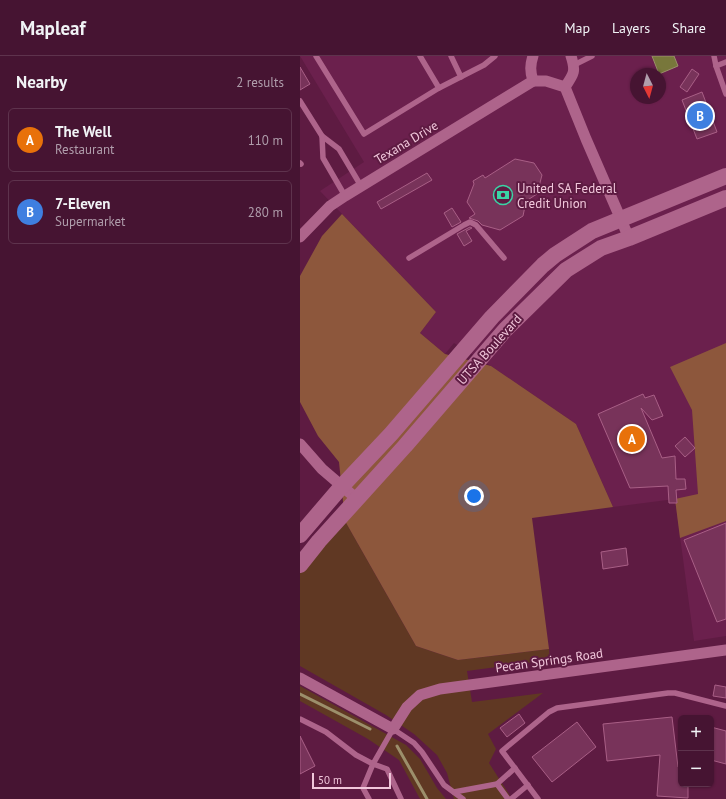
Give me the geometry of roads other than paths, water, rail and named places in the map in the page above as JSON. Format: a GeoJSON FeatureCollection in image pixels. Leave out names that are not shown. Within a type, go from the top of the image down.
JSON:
{"type":"FeatureCollection","features":[{"type":"Feature","properties":{"kind":"main road","name":"UTSA Boulevard"},"geometry":{"type":"LineString","coordinates":[[300,535],[342,486],[391,434],[492,317],[543,265],[555,255],[592,231],[726,176]]}},
{"type":"Feature","properties":{"kind":"main road","name":"UTSA Boulevard"},"geometry":{"type":"LineString","coordinates":[[300,565],[319,541],[506,330],[566,270],[601,248],[726,198]]}},
{"type":"Feature","properties":{"kind":"street"},"geometry":{"type":"LineString","coordinates":[[533,56],[530,64],[530,72],[533,81],[546,81],[566,87]]}},
{"type":"Feature","properties":{"kind":"street"},"geometry":{"type":"LineString","coordinates":[[566,87],[574,74],[572,60]]}},
{"type":"Feature","properties":{"kind":"street","name":"Texana Drive"},"geometry":{"type":"LineString","coordinates":[[300,237],[330,206],[533,81]]}},
{"type":"Feature","properties":{"kind":"street"},"geometry":{"type":"LineString","coordinates":[[566,87],[586,139],[629,238]]}},
{"type":"Feature","properties":{"kind":"street"},"geometry":{"type":"LineString","coordinates":[[469,343],[483,356]]}},
{"type":"Feature","properties":{"kind":"street"},"geometry":{"type":"LineString","coordinates":[[300,444],[322,469],[357,499]]}},
{"type":"Feature","properties":{"kind":"street","name":"Pecan Springs Road"},"geometry":{"type":"LineString","coordinates":[[393,729],[407,707],[420,696],[440,689],[726,650]]}},
{"type":"Feature","properties":{"kind":"street"},"geometry":{"type":"LineString","coordinates":[[300,678],[393,729]]}},
{"type":"Feature","properties":{"kind":"lane"},"geometry":{"type":"LineString","coordinates":[[316,56],[364,134],[439,88],[484,66],[496,56]]}},
{"type":"Feature","properties":{"kind":"lane"},"geometry":{"type":"LineString","coordinates":[[420,56],[439,88]]}},
{"type":"Feature","properties":{"kind":"lane"},"geometry":{"type":"LineString","coordinates":[[451,56],[461,77]]}},
{"type":"Feature","properties":{"kind":"lane"},"geometry":{"type":"LineString","coordinates":[[572,60],[592,56]]}},
{"type":"Feature","properties":{"kind":"lane"},"geometry":{"type":"LineString","coordinates":[[714,56],[726,94]]}},
{"type":"Feature","properties":{"kind":"lane"},"geometry":{"type":"LineString","coordinates":[[716,66],[726,62]]}},
{"type":"Feature","properties":{"kind":"lane"},"geometry":{"type":"LineString","coordinates":[[300,101],[322,136],[339,149],[361,186]]}},
{"type":"Feature","properties":{"kind":"lane"},"geometry":{"type":"LineString","coordinates":[[322,136],[323,158],[345,196]]}},
{"type":"Feature","properties":{"kind":"lane"},"geometry":{"type":"LineString","coordinates":[[409,258],[470,222],[476,225],[504,258]]}},
{"type":"Feature","properties":{"kind":"lane"},"geometry":{"type":"LineString","coordinates":[[538,799],[502,751],[557,708],[668,693],[675,693],[726,706]]}},
{"type":"Feature","properties":{"kind":"lane"},"geometry":{"type":"LineString","coordinates":[[300,719],[326,732],[356,755],[373,764],[387,769],[402,799]]}},
{"type":"Feature","properties":{"kind":"lane"},"geometry":{"type":"LineString","coordinates":[[369,799],[363,788],[373,764],[393,729],[414,743],[422,752],[444,785],[463,799]]}},
{"type":"Feature","properties":{"kind":"lane"},"geometry":{"type":"LineString","coordinates":[[454,792],[497,784],[515,768]]}},
{"type":"Feature","properties":{"kind":"lane"},"geometry":{"type":"LineString","coordinates":[[497,784],[508,799]]}},
{"type":"Feature","properties":{"kind":"lane"},"geometry":{"type":"LineString","coordinates":[[511,799],[528,786]]}},
{"type":"Feature","properties":{"kind":"waterway"},"geometry":{"type":"LineString","coordinates":[[300,694],[370,729]]}},
{"type":"Feature","properties":{"kind":"waterway"},"geometry":{"type":"LineString","coordinates":[[397,746],[427,799]]}},
{"type":"Feature","properties":{"kind":"place","name":"7-Eleven"},"geometry":{"type":"Point","coordinates":[700,116]}},
{"type":"Feature","properties":{"kind":"place","name":"United SA Federal Credit Union"},"geometry":{"type":"Point","coordinates":[503,195]}},
{"type":"Feature","properties":{"kind":"place","name":"The Well"},"geometry":{"type":"Point","coordinates":[632,439]}}]}
